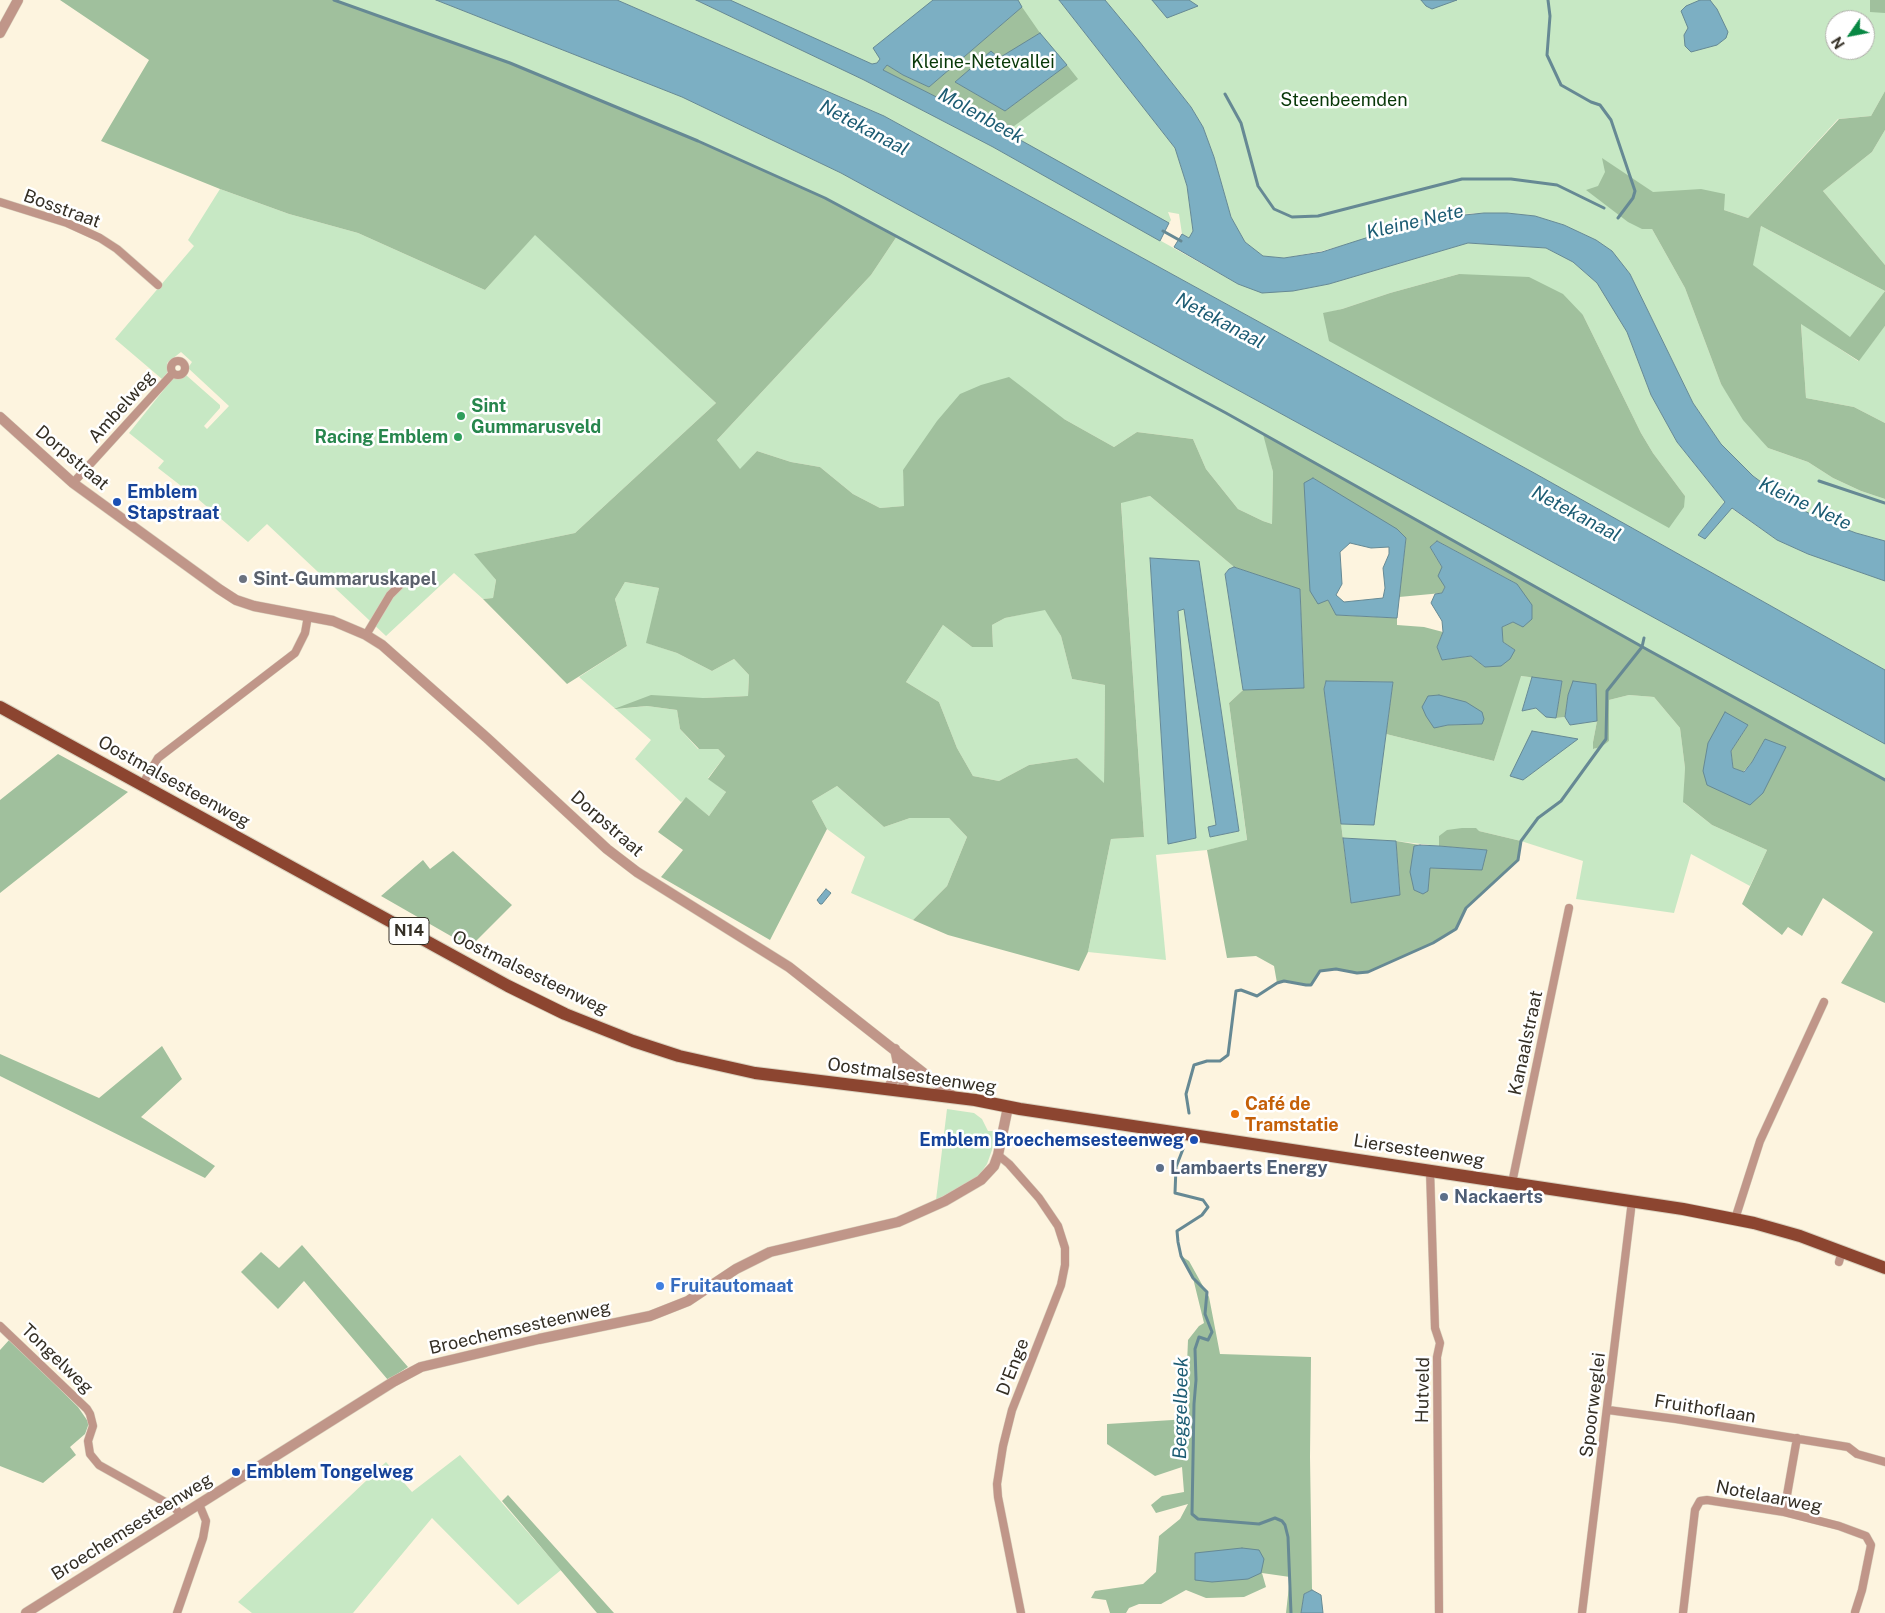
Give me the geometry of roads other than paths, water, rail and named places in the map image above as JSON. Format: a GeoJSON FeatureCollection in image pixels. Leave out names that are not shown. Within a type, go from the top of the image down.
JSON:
{"type":"FeatureCollection","features":[{"type":"Feature","properties":{"kind":"main road","name":"Oostmalsesteenweg"},"geometry":{"type":"LineString","coordinates":[[0,707],[508,986],[566,1014],[632,1041],[679,1056],[756,1072],[954,1097],[1008,1107]]}},
{"type":"Feature","properties":{"kind":"main road","name":"Liersesteenweg"},"geometry":{"type":"LineString","coordinates":[[1008,1107],[1632,1201],[1735,1219],[1800,1236],[1840,1257],[1885,1268]]}},
{"type":"Feature","properties":{"kind":"street"},"geometry":{"type":"LineString","coordinates":[[0,33],[18,0]]}},
{"type":"Feature","properties":{"kind":"street","name":"Bosstraat"},"geometry":{"type":"LineString","coordinates":[[0,202],[67,224],[100,238],[117,249],[158,285]]}},
{"type":"Feature","properties":{"kind":"street","name":"Ambelweg"},"geometry":{"type":"LineString","coordinates":[[73,483],[173,373]]}},
{"type":"Feature","properties":{"kind":"street","name":"Dorpstraat"},"geometry":{"type":"LineString","coordinates":[[0,417],[73,483],[236,600],[254,606],[332,621],[366,635],[395,654],[637,872],[789,966],[954,1097]]}},
{"type":"Feature","properties":{"kind":"street"},"geometry":{"type":"LineString","coordinates":[[366,635],[390,595],[407,578]]}},
{"type":"Feature","properties":{"kind":"street"},"geometry":{"type":"LineString","coordinates":[[142,785],[158,758],[295,653],[305,633],[308,616]]}},
{"type":"Feature","properties":{"kind":"street","name":"Kanaalstraat"},"geometry":{"type":"LineString","coordinates":[[1512,1183],[1569,908]]}},
{"type":"Feature","properties":{"kind":"street"},"geometry":{"type":"LineString","coordinates":[[1735,1219],[1763,1135],[1824,1002]]}},
{"type":"Feature","properties":{"kind":"street"},"geometry":{"type":"LineString","coordinates":[[887,1089],[896,1076],[898,1063],[895,1049]]}},
{"type":"Feature","properties":{"kind":"street"},"geometry":{"type":"LineString","coordinates":[[903,1092],[905,1059]]}},
{"type":"Feature","properties":{"kind":"street","name":"Broechemsesteenweg"},"geometry":{"type":"LineString","coordinates":[[26,1613],[393,1382],[421,1367],[521,1343],[650,1316],[678,1306],[700,1295],[736,1270],[770,1252],[884,1226],[915,1216],[982,1180],[994,1166],[1008,1107]]}},
{"type":"Feature","properties":{"kind":"street","name":"D'Enge"},"geometry":{"type":"LineString","coordinates":[[998,1155],[1009,1164],[1039,1198],[1058,1226],[1065,1248],[1065,1265],[1061,1285],[1012,1410],[1003,1446],[997,1484],[1022,1613]]}},
{"type":"Feature","properties":{"kind":"street","name":"Hutveld"},"geometry":{"type":"LineString","coordinates":[[1430,1170],[1435,1328],[1440,1343],[1437,1357],[1439,1613]]}},
{"type":"Feature","properties":{"kind":"street","name":"Spoorweglei"},"geometry":{"type":"LineString","coordinates":[[1582,1613],[1632,1201]]}},
{"type":"Feature","properties":{"kind":"street","name":"Tongelweg"},"geometry":{"type":"LineString","coordinates":[[0,1326],[87,1409],[93,1426],[88,1441],[90,1454],[95,1462],[174,1507],[180,1515]]}},
{"type":"Feature","properties":{"kind":"street","name":"Fruithoflaan"},"geometry":{"type":"LineString","coordinates":[[1608,1410],[1797,1438],[1848,1448],[1866,1458],[1885,1462]]}},
{"type":"Feature","properties":{"kind":"street"},"geometry":{"type":"LineString","coordinates":[[1784,1512],[1797,1438]]}},
{"type":"Feature","properties":{"kind":"street","name":"Notelaarweg"},"geometry":{"type":"LineString","coordinates":[[1683,1613],[1695,1510],[1700,1501],[1707,1500],[1784,1512],[1839,1526],[1866,1536],[1871,1545],[1862,1590],[1855,1612]]}},
{"type":"Feature","properties":{"kind":"street"},"geometry":{"type":"LineString","coordinates":[[177,1613],[203,1538],[206,1521],[199,1504]]}},
{"type":"Feature","properties":{"kind":"water","name":"Netekanaal"},"geometry":{"type":"Polygon","coordinates":[[[436,0],[617,0],[884,116],[1536,474],[1885,670],[1885,744],[841,173],[682,97],[436,0]]]}},
{"type":"Feature","properties":{"kind":"water"},"geometry":{"type":"Polygon","coordinates":[[[696,0],[730,0],[872,64],[877,63],[880,59],[873,48],[933,0],[1018,0],[1022,7],[929,87],[887,65],[883,70],[1006,132],[1169,223],[1160,241],[993,147],[864,80],[696,0]]]}},
{"type":"Feature","properties":{"kind":"water"},"geometry":{"type":"Polygon","coordinates":[[[1059,0],[1105,0],[1139,41],[1191,107],[1203,127],[1214,157],[1231,217],[1245,242],[1263,256],[1284,258],[1322,252],[1425,219],[1484,213],[1535,216],[1564,225],[1596,240],[1612,251],[1630,274],[1693,403],[1721,444],[1753,476],[1791,504],[1824,521],[1885,541],[1885,581],[1808,554],[1777,540],[1732,508],[1705,539],[1698,535],[1725,502],[1677,442],[1651,395],[1627,332],[1597,283],[1573,262],[1546,248],[1468,243],[1329,284],[1293,291],[1262,293],[1238,284],[1174,247],[1182,234],[1189,238],[1193,231],[1187,186],[1175,148],[1059,0]]]}},
{"type":"Feature","properties":{"kind":"water"},"geometry":{"type":"Polygon","coordinates":[[[1152,0],[1189,0],[1198,6],[1167,18],[1152,0]]]}},
{"type":"Feature","properties":{"kind":"water"},"geometry":{"type":"Polygon","coordinates":[[[1421,0],[1457,0],[1432,9],[1421,0]]]}},
{"type":"Feature","properties":{"kind":"water"},"geometry":{"type":"Polygon","coordinates":[[[1700,0],[1710,0],[1717,9],[1728,32],[1726,38],[1717,45],[1691,52],[1685,46],[1684,35],[1688,28],[1681,11],[1686,6],[1700,0]]]}},
{"type":"Feature","properties":{"kind":"water"},"geometry":{"type":"Polygon","coordinates":[[[1040,33],[1067,65],[1005,111],[955,82],[991,51],[999,58],[1040,33]]]}},
{"type":"Feature","properties":{"kind":"water"},"geometry":{"type":"Polygon","coordinates":[[[1313,478],[1397,529],[1406,538],[1397,618],[1336,615],[1328,600],[1318,604],[1310,591],[1304,483],[1313,478]],[[1350,543],[1340,552],[1342,584],[1336,595],[1344,602],[1383,598],[1385,588],[1383,568],[1389,554],[1389,547],[1371,548],[1350,543]]]}},
{"type":"Feature","properties":{"kind":"water"},"geometry":{"type":"Polygon","coordinates":[[[1437,541],[1517,584],[1532,605],[1532,619],[1523,627],[1513,622],[1502,627],[1503,642],[1515,650],[1510,659],[1501,666],[1485,667],[1471,656],[1442,660],[1437,647],[1443,632],[1442,621],[1431,603],[1435,594],[1442,593],[1445,587],[1438,576],[1442,567],[1430,547],[1437,541]]]}},
{"type":"Feature","properties":{"kind":"water"},"geometry":{"type":"Polygon","coordinates":[[[1150,558],[1199,561],[1239,831],[1210,837],[1208,827],[1216,825],[1184,609],[1178,611],[1196,838],[1168,844],[1150,558]]]}},
{"type":"Feature","properties":{"kind":"water"},"geometry":{"type":"Polygon","coordinates":[[[1234,567],[1300,589],[1304,688],[1243,690],[1225,574],[1234,567]]]}},
{"type":"Feature","properties":{"kind":"water"},"geometry":{"type":"Polygon","coordinates":[[[1532,677],[1562,681],[1556,718],[1546,717],[1536,708],[1522,711],[1532,677]]]}},
{"type":"Feature","properties":{"kind":"water"},"geometry":{"type":"Polygon","coordinates":[[[1326,681],[1393,682],[1374,825],[1341,824],[1324,689],[1326,681]]]}},
{"type":"Feature","properties":{"kind":"water"},"geometry":{"type":"Polygon","coordinates":[[[1573,681],[1596,684],[1597,721],[1570,725],[1565,717],[1568,695],[1573,681]]]}},
{"type":"Feature","properties":{"kind":"water"},"geometry":{"type":"Polygon","coordinates":[[[1439,695],[1466,702],[1482,712],[1484,719],[1482,724],[1448,725],[1434,728],[1422,707],[1428,696],[1439,695]]]}},
{"type":"Feature","properties":{"kind":"water"},"geometry":{"type":"Polygon","coordinates":[[[1725,712],[1748,725],[1731,751],[1733,768],[1744,772],[1765,739],[1786,747],[1763,793],[1750,805],[1707,785],[1703,771],[1708,743],[1725,712]]]}},
{"type":"Feature","properties":{"kind":"water"},"geometry":{"type":"Polygon","coordinates":[[[1532,731],[1578,739],[1523,780],[1510,776],[1532,731]]]}},
{"type":"Feature","properties":{"kind":"water"},"geometry":{"type":"Polygon","coordinates":[[[1343,838],[1396,841],[1400,895],[1351,903],[1343,838]]]}},
{"type":"Feature","properties":{"kind":"water"},"geometry":{"type":"Polygon","coordinates":[[[1414,846],[1487,850],[1482,870],[1430,868],[1428,891],[1423,894],[1414,890],[1410,872],[1414,846]]]}},
{"type":"Feature","properties":{"kind":"water"},"geometry":{"type":"Polygon","coordinates":[[[826,889],[831,893],[820,904],[817,900],[826,889]]]}},
{"type":"Feature","properties":{"kind":"water"},"geometry":{"type":"Polygon","coordinates":[[[1242,1548],[1259,1550],[1264,1559],[1261,1573],[1248,1579],[1212,1582],[1195,1580],[1195,1553],[1242,1548]]]}},
{"type":"Feature","properties":{"kind":"water"},"geometry":{"type":"Polygon","coordinates":[[[1312,1590],[1321,1595],[1323,1613],[1301,1613],[1304,1594],[1312,1590]]]}},
{"type":"Feature","properties":{"kind":"waterway"},"geometry":{"type":"LineString","coordinates":[[334,0],[510,63],[698,141],[825,198],[1226,413],[1648,650],[1885,780]]}},
{"type":"Feature","properties":{"kind":"waterway"},"geometry":{"type":"LineString","coordinates":[[1548,0],[1550,16],[1547,55],[1561,85],[1600,105],[1611,120],[1635,191],[1633,198],[1618,218]]}},
{"type":"Feature","properties":{"kind":"waterway"},"geometry":{"type":"LineString","coordinates":[[1225,94],[1241,123],[1258,186],[1274,209],[1292,217],[1318,216],[1462,179],[1511,179],[1557,185],[1604,208]]}},
{"type":"Feature","properties":{"kind":"waterway","name":"Molenbeek"},"geometry":{"type":"LineString","coordinates":[[1163,231],[1181,241]]}},
{"type":"Feature","properties":{"kind":"waterway"},"geometry":{"type":"LineString","coordinates":[[1819,481],[1885,503]]}},
{"type":"Feature","properties":{"kind":"waterway","name":"Beggelbeek"},"geometry":{"type":"LineString","coordinates":[[1189,1113],[1186,1094],[1194,1065],[1207,1061],[1220,1061],[1228,1055],[1236,991],[1241,990],[1257,996],[1277,983],[1284,981],[1311,985],[1320,971],[1336,969],[1357,973],[1368,972],[1433,943],[1456,929],[1466,908],[1518,860],[1521,841],[1538,818],[1561,801],[1606,739],[1607,691],[1642,647],[1644,638]]}},
{"type":"Feature","properties":{"kind":"waterway","name":"Beggelbeek"},"geometry":{"type":"LineString","coordinates":[[1183,1149],[1176,1167],[1175,1193],[1203,1200],[1208,1207],[1202,1215],[1177,1231],[1178,1242],[1181,1256],[1193,1278],[1207,1292],[1205,1314],[1212,1332],[1208,1340],[1199,1337],[1195,1349],[1196,1380],[1192,1514],[1198,1519],[1259,1524],[1275,1518],[1282,1521],[1288,1537],[1291,1613]]}},
{"type":"Feature","properties":{"kind":"place","name":"Sint Gummarusveld"},"geometry":{"type":"Point","coordinates":[461,416]}},
{"type":"Feature","properties":{"kind":"place","name":"Racing Emblem"},"geometry":{"type":"Point","coordinates":[458,437]}},
{"type":"Feature","properties":{"kind":"place","name":"Emblem Stapstraat"},"geometry":{"type":"Point","coordinates":[117,502]}},
{"type":"Feature","properties":{"kind":"place","name":"Sint-Gummaruskapel"},"geometry":{"type":"Point","coordinates":[243,579]}},
{"type":"Feature","properties":{"kind":"place","name":"Café de Tramstatie"},"geometry":{"type":"Point","coordinates":[1235,1114]}},
{"type":"Feature","properties":{"kind":"place","name":"Emblem Broechemsesteenweg"},"geometry":{"type":"Point","coordinates":[1194,1140]}},
{"type":"Feature","properties":{"kind":"place","name":"Lambaerts Energy"},"geometry":{"type":"Point","coordinates":[1160,1168]}},
{"type":"Feature","properties":{"kind":"place","name":"Nackaerts"},"geometry":{"type":"Point","coordinates":[1444,1197]}},
{"type":"Feature","properties":{"kind":"place","name":"Fruitautomaat"},"geometry":{"type":"Point","coordinates":[660,1286]}},
{"type":"Feature","properties":{"kind":"place","name":"Emblem Tongelweg"},"geometry":{"type":"Point","coordinates":[236,1472]}},
{"type":"Feature","properties":{"kind":"park label","name":"Kleine-Netevallei"},"geometry":{"type":"Point","coordinates":[983,62]}},
{"type":"Feature","properties":{"kind":"park label","name":"Steenbeemden"},"geometry":{"type":"Point","coordinates":[1344,100]}},
{"type":"Feature","properties":{"kind":"water label","name":"Kleine Nete"},"geometry":{"type":"Point","coordinates":[1415,222]}},
{"type":"Feature","properties":{"kind":"water label","name":"Kleine Nete"},"geometry":{"type":"Point","coordinates":[1805,504]}}]}
